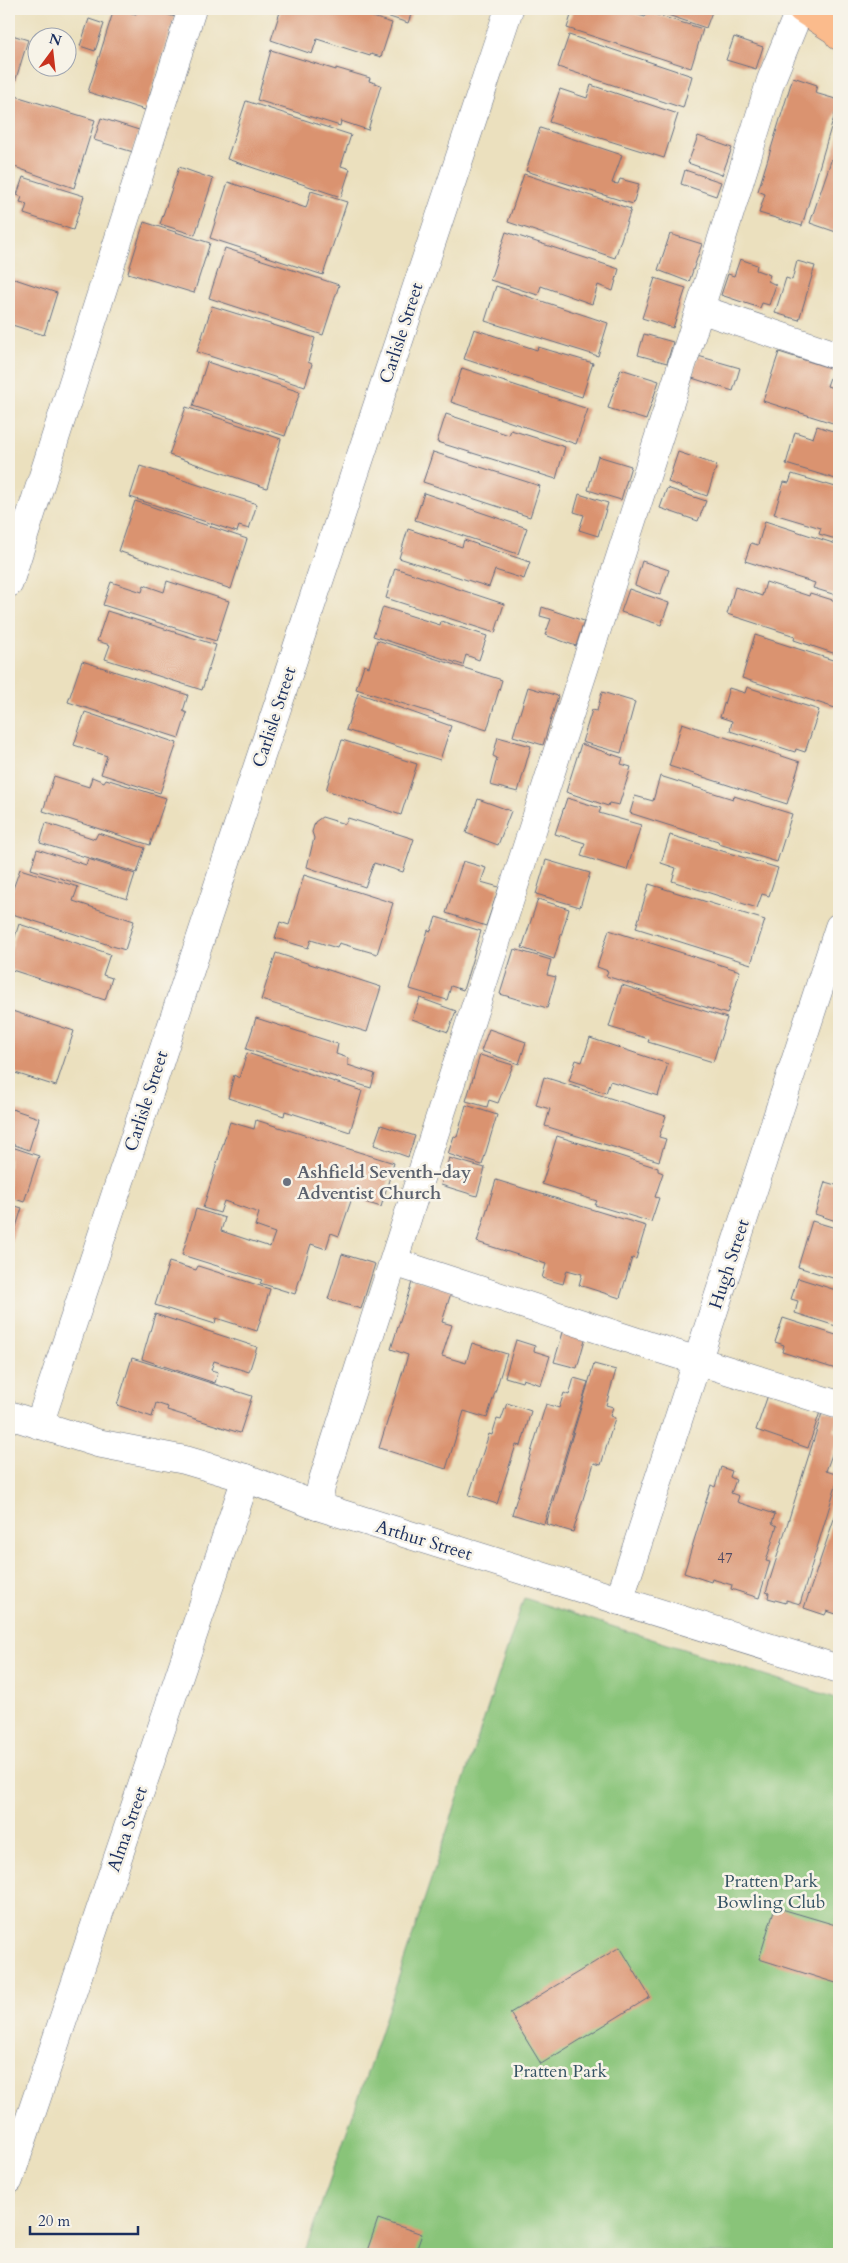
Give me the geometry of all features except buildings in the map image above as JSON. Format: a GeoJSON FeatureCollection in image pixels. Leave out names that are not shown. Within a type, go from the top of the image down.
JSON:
{"type":"FeatureCollection","features":[{"type":"Feature","properties":{"kind":"main road"},"geometry":{"type":"LineString","coordinates":[[801,9],[838,30]]}},
{"type":"Feature","properties":{"kind":"street"},"geometry":{"type":"LineString","coordinates":[[9,583],[192,9]]}},
{"type":"Feature","properties":{"kind":"street","name":"Carlisle Street"},"geometry":{"type":"LineString","coordinates":[[39,1425],[509,9]]}},
{"type":"Feature","properties":{"kind":"street"},"geometry":{"type":"LineString","coordinates":[[317,1506],[322,1483],[700,310],[770,80],[801,9]]}},
{"type":"Feature","properties":{"kind":"street"},"geometry":{"type":"LineString","coordinates":[[700,310],[839,356]]}},
{"type":"Feature","properties":{"kind":"street","name":"Hugh Street"},"geometry":{"type":"LineString","coordinates":[[620,1601],[839,927]]}},
{"type":"Feature","properties":{"kind":"street"},"geometry":{"type":"LineString","coordinates":[[394,1262],[698,1362],[839,1405]]}},
{"type":"Feature","properties":{"kind":"street","name":"Arthur Street"},"geometry":{"type":"LineString","coordinates":[[9,1415],[97,1443],[185,1460],[246,1478],[317,1506],[839,1669]]}},
{"type":"Feature","properties":{"kind":"street","name":"Alma Street"},"geometry":{"type":"LineString","coordinates":[[9,2180],[246,1478]]}},
{"type":"Feature","properties":{"kind":"green space","name":"Pratten Park"},"geometry":{"type":"Polygon","coordinates":[[[524,1598],[839,1699],[839,2254],[304,2254],[364,2082],[524,1598]]]}},
{"type":"Feature","properties":{"kind":"place","name":"Ashfield Seventh-day Adventist Church"},"geometry":{"type":"Point","coordinates":[287,1182]}},
{"type":"Feature","properties":{"kind":"park label","name":"Pratten Park Bowling Club"},"geometry":{"type":"Point","coordinates":[771,1891]}}]}
